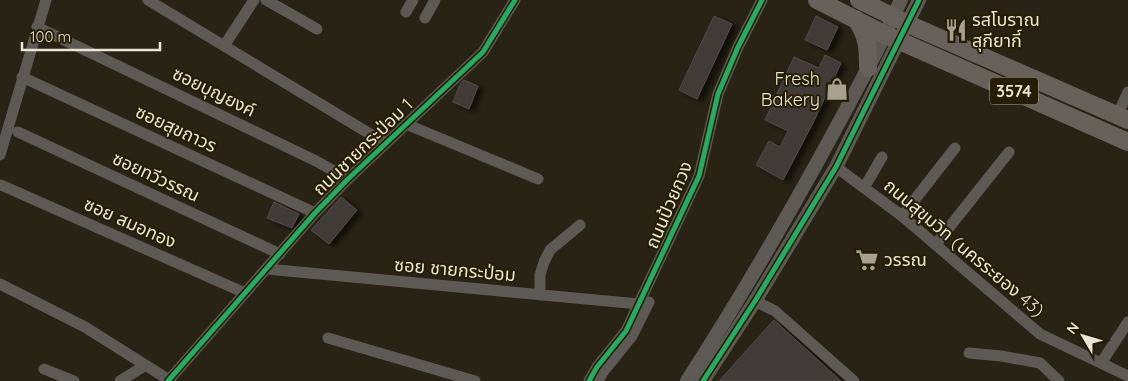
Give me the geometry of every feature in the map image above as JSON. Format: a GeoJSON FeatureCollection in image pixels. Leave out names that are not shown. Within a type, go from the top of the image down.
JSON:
{"type":"FeatureCollection","features":[{"type":"Feature","properties":{"kind":"main road","name":"3574"},"geometry":{"type":"LineString","coordinates":[[817,0],[892,38],[1128,142]]}},
{"type":"Feature","properties":{"kind":"main road","name":"3574"},"geometry":{"type":"LineString","coordinates":[[859,0],[900,20],[1123,118]]}},
{"type":"Feature","properties":{"kind":"main road"},"geometry":{"type":"LineString","coordinates":[[856,19],[868,45],[868,68]]}},
{"type":"Feature","properties":{"kind":"street"},"geometry":{"type":"LineString","coordinates":[[0,155],[46,0]]}},
{"type":"Feature","properties":{"kind":"street"},"geometry":{"type":"LineString","coordinates":[[148,0],[385,143]]}},
{"type":"Feature","properties":{"kind":"street"},"geometry":{"type":"LineString","coordinates":[[224,46],[254,0]]}},
{"type":"Feature","properties":{"kind":"street"},"geometry":{"type":"LineString","coordinates":[[266,0],[317,29]]}},
{"type":"Feature","properties":{"kind":"street"},"geometry":{"type":"LineString","coordinates":[[406,12],[413,0]]}},
{"type":"Feature","properties":{"kind":"street"},"geometry":{"type":"LineString","coordinates":[[425,18],[435,0]]}},
{"type":"Feature","properties":{"kind":"street","name":"ถนนชายกระป่อม 1"},"geometry":{"type":"LineString","coordinates":[[168,380],[348,178],[483,52],[515,0]]}},
{"type":"Feature","properties":{"kind":"street","name":"ถนนป้วยกวง"},"geometry":{"type":"LineString","coordinates":[[588,381],[597,366],[626,331],[699,176],[718,94],[738,47],[762,0]]}},
{"type":"Feature","properties":{"kind":"street","name":"ถนนป้วยกวง"},"geometry":{"type":"LineString","coordinates":[[598,381],[632,336],[706,177],[716,127],[727,91],[770,0]]}},
{"type":"Feature","properties":{"kind":"street"},"geometry":{"type":"LineString","coordinates":[[703,381],[755,301],[836,166],[900,20],[902,0]]}},
{"type":"Feature","properties":{"kind":"street"},"geometry":{"type":"LineString","coordinates":[[900,20],[919,0]]}},
{"type":"Feature","properties":{"kind":"street","name":"ซอยบุญยงค์"},"geometry":{"type":"LineString","coordinates":[[38,27],[348,178]]}},
{"type":"Feature","properties":{"kind":"street"},"geometry":{"type":"LineString","coordinates":[[687,381],[748,284],[868,68],[892,38]]}},
{"type":"Feature","properties":{"kind":"street","name":"ซอยสุขถาวร"},"geometry":{"type":"LineString","coordinates":[[22,77],[315,213]]}},
{"type":"Feature","properties":{"kind":"street"},"geometry":{"type":"LineString","coordinates":[[1123,118],[1128,92]]}},
{"type":"Feature","properties":{"kind":"street"},"geometry":{"type":"LineString","coordinates":[[406,124],[538,179]]}},
{"type":"Feature","properties":{"kind":"street","name":"ซอยทวีวรรณ"},"geometry":{"type":"LineString","coordinates":[[18,132],[280,254]]}},
{"type":"Feature","properties":{"kind":"street"},"geometry":{"type":"LineString","coordinates":[[902,216],[955,148]]}},
{"type":"Feature","properties":{"kind":"street"},"geometry":{"type":"LineString","coordinates":[[936,244],[1009,152]]}},
{"type":"Feature","properties":{"kind":"street"},"geometry":{"type":"LineString","coordinates":[[864,188],[882,157]]}},
{"type":"Feature","properties":{"kind":"street","name":"ถนนสุขุมวิท (นครระยอง 43)"},"geometry":{"type":"LineString","coordinates":[[836,166],[902,216],[1040,334],[1128,376]]}},
{"type":"Feature","properties":{"kind":"street","name":"ซอย สมอทอง"},"geometry":{"type":"LineString","coordinates":[[1,185],[245,293]]}},
{"type":"Feature","properties":{"kind":"street"},"geometry":{"type":"LineString","coordinates":[[540,295],[540,275],[550,250],[580,225]]}},
{"type":"Feature","properties":{"kind":"street","name":"ซอย ชายกระป่อม"},"geometry":{"type":"LineString","coordinates":[[267,268],[639,304]]}},
{"type":"Feature","properties":{"kind":"street"},"geometry":{"type":"LineString","coordinates":[[0,284],[85,327],[168,380]]}},
{"type":"Feature","properties":{"kind":"street"},"geometry":{"type":"LineString","coordinates":[[755,301],[775,310],[854,381]]}},
{"type":"Feature","properties":{"kind":"street"},"geometry":{"type":"LineString","coordinates":[[1101,363],[1128,322]]}},
{"type":"Feature","properties":{"kind":"street"},"geometry":{"type":"LineString","coordinates":[[328,338],[475,381]]}},
{"type":"Feature","properties":{"kind":"street"},"geometry":{"type":"LineString","coordinates":[[969,353],[1000,356],[1040,364],[1059,381]]}},
{"type":"Feature","properties":{"kind":"street"},"geometry":{"type":"LineString","coordinates":[[120,381],[146,366]]}},
{"type":"Feature","properties":{"kind":"street"},"geometry":{"type":"LineString","coordinates":[[44,369],[74,381]]}},
{"type":"Feature","properties":{"kind":"building"},"geometry":{"type":"Polygon","coordinates":[[[714,16],[732,24],[697,99],[679,90],[714,16]]]}},
{"type":"Feature","properties":{"kind":"building"},"geometry":{"type":"Polygon","coordinates":[[[816,16],[838,27],[827,50],[805,40],[816,16]]]}},
{"type":"Feature","properties":{"kind":"building"},"geometry":{"type":"Polygon","coordinates":[[[825,55],[841,63],[813,123],[783,180],[756,165],[769,141],[780,147],[788,131],[765,120],[794,57],[819,68],[825,55]]]}},
{"type":"Feature","properties":{"kind":"building"},"geometry":{"type":"Polygon","coordinates":[[[464,80],[478,86],[469,109],[453,102],[460,84],[464,80]]]}},
{"type":"Feature","properties":{"kind":"building"},"geometry":{"type":"Polygon","coordinates":[[[341,197],[357,210],[329,244],[311,230],[341,197]]]}},
{"type":"Feature","properties":{"kind":"building"},"geometry":{"type":"Polygon","coordinates":[[[274,202],[299,214],[292,228],[267,218],[274,202]]]}},
{"type":"Feature","properties":{"kind":"building"},"geometry":{"type":"Polygon","coordinates":[[[774,320],[841,381],[719,381],[774,320]]]}},
{"type":"Feature","properties":{"kind":"cycle path"},"geometry":{"type":"LineString","coordinates":[[168,381],[315,213],[348,179],[483,52],[515,0]]}},
{"type":"Feature","properties":{"kind":"cycle path"},"geometry":{"type":"LineString","coordinates":[[589,381],[597,367],[626,331],[699,176],[718,94],[738,47],[762,0]]}},
{"type":"Feature","properties":{"kind":"cycle path"},"geometry":{"type":"LineString","coordinates":[[703,381],[755,301],[836,167],[919,0]]}},
{"type":"Feature","properties":{"kind":"place","name":"รสโบราณ สุกียากี์"},"geometry":{"type":"Point","coordinates":[956,30]}},
{"type":"Feature","properties":{"kind":"place","name":"Fresh Bakery"},"geometry":{"type":"Point","coordinates":[837,89]}},
{"type":"Feature","properties":{"kind":"place","name":"วรรณ"},"geometry":{"type":"Point","coordinates":[867,260]}}]}
